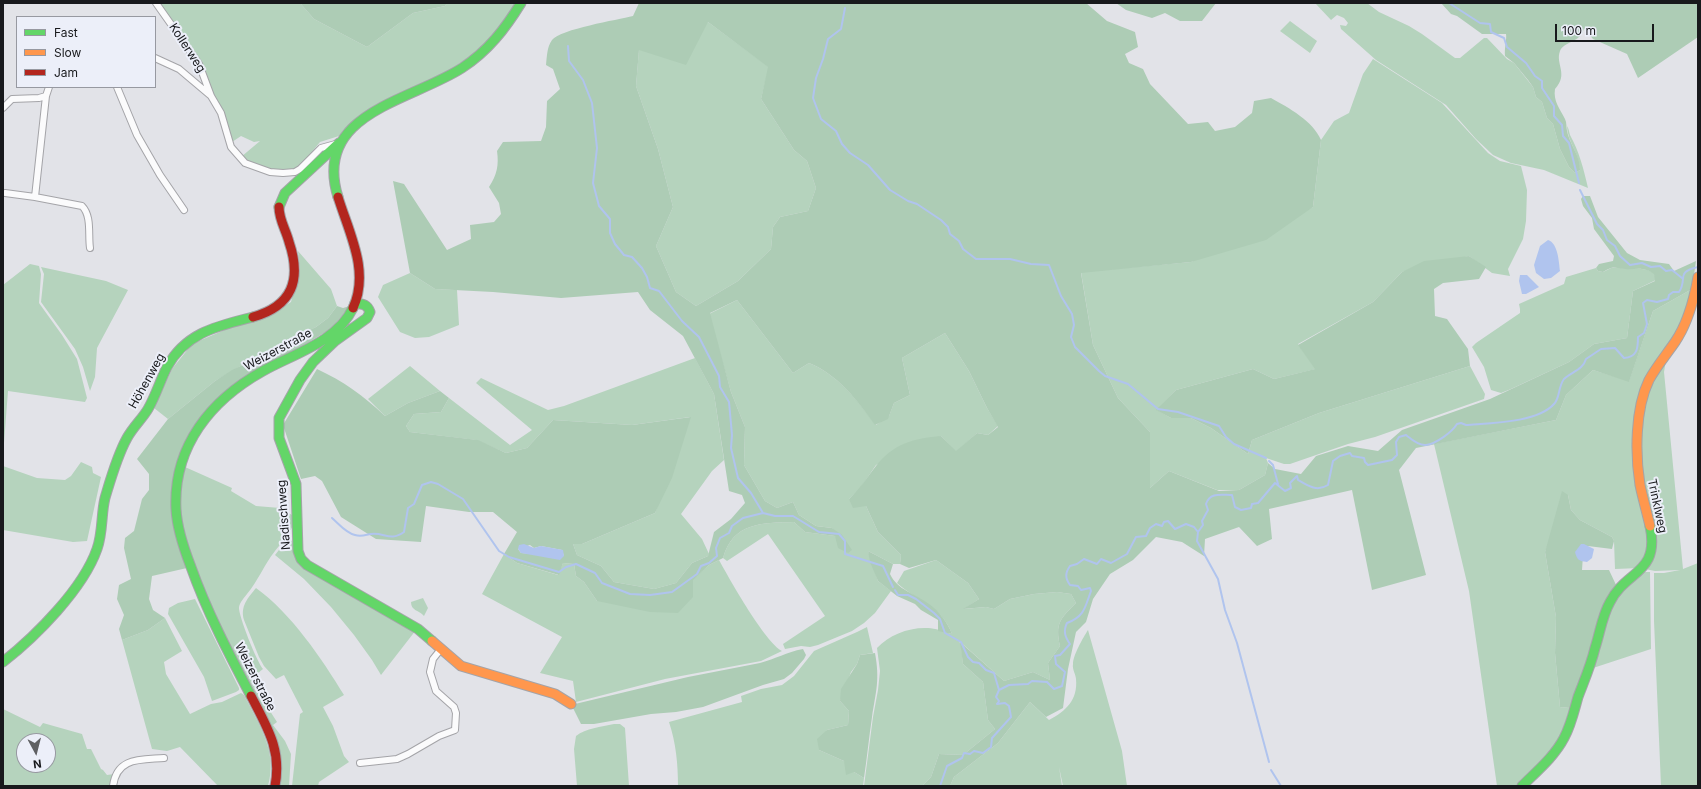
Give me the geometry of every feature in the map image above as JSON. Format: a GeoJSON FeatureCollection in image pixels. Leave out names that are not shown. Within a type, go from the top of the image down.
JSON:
{"type":"FeatureCollection","features":[{"type":"Feature","properties":{"kind":"street","name":"Kollerweg"},"geometry":{"type":"LineString","coordinates":[[156,3],[196,57],[203,71],[211,96],[221,113],[232,149],[241,160],[250,166],[277,173],[295,172],[302,168],[321,148],[339,143]]}},
{"type":"Feature","properties":{"kind":"street","name":"Weizerstraße"},"geometry":{"type":"LineString","coordinates":[[275,786],[278,766],[272,737],[210,616],[192,574],[178,525],[176,508],[177,480],[193,436],[214,406],[230,391],[246,380],[314,345],[337,329],[356,303],[361,281],[359,262],[355,244],[342,213],[334,184],[333,173],[336,150],[339,143],[351,128],[366,116],[434,84],[453,73],[478,55],[506,28],[521,3]]}},
{"type":"Feature","properties":{"kind":"street","name":"Kollerweg"},"geometry":{"type":"LineString","coordinates":[[156,58],[179,69],[211,96]]}},
{"type":"Feature","properties":{"kind":"street"},"geometry":{"type":"LineString","coordinates":[[35,197],[46,96],[50,88]]}},
{"type":"Feature","properties":{"kind":"street"},"geometry":{"type":"LineString","coordinates":[[118,88],[131,124],[166,185],[184,210]]}},
{"type":"Feature","properties":{"kind":"street"},"geometry":{"type":"LineString","coordinates":[[3,108],[12,100],[46,96]]}},
{"type":"Feature","properties":{"kind":"street","name":"Höhenweg"},"geometry":{"type":"LineString","coordinates":[[3,661],[31,637],[83,577],[97,546],[103,506],[126,439],[151,405],[164,373],[178,351],[198,335],[218,325],[273,309],[282,303],[289,294],[293,281],[293,258],[290,243],[279,216],[280,201],[285,193],[339,143]]}},
{"type":"Feature","properties":{"kind":"street"},"geometry":{"type":"LineString","coordinates":[[5,193],[79,204],[84,208],[88,217],[90,248]]}},
{"type":"Feature","properties":{"kind":"street","name":"Trinklweg"},"geometry":{"type":"LineString","coordinates":[[1522,786],[1564,738],[1593,656],[1609,602],[1618,590],[1643,567],[1650,558],[1652,550],[1651,533],[1642,497],[1638,465],[1638,439],[1641,407],[1645,389],[1651,377],[1676,340],[1687,320],[1698,277]]}},
{"type":"Feature","properties":{"kind":"street","name":"Nadischweg"},"geometry":{"type":"LineString","coordinates":[[356,303],[364,304],[368,307],[370,312],[368,318],[335,341],[313,362],[300,380],[279,418],[279,438],[296,484],[298,551],[301,559],[307,565],[418,628],[461,666],[555,694],[571,704]]}},
{"type":"Feature","properties":{"kind":"street"},"geometry":{"type":"LineString","coordinates":[[360,763],[397,759],[439,736],[455,730],[456,713],[454,707],[436,691],[430,672],[433,660],[441,649]]}},
{"type":"Feature","properties":{"kind":"street"},"geometry":{"type":"LineString","coordinates":[[113,786],[115,776],[125,763],[164,758]]}},
{"type":"Feature","properties":{"kind":"green space"},"geometry":{"type":"Polygon","coordinates":[[[159,3],[300,3],[314,19],[367,47],[413,13],[445,6],[447,3],[516,3],[492,36],[473,54],[446,73],[344,129],[339,136],[320,142],[298,169],[275,170],[262,167],[241,157],[260,141],[254,142],[241,136],[232,142],[201,63],[159,3]]]}},
{"type":"Feature","properties":{"kind":"green space"},"geometry":{"type":"Polygon","coordinates":[[[300,3],[447,3],[445,6],[413,13],[367,47],[314,19],[300,3]]]}},
{"type":"Feature","properties":{"kind":"green space"},"geometry":{"type":"Polygon","coordinates":[[[639,3],[1086,3],[1107,21],[1135,32],[1138,47],[1125,54],[1129,63],[1143,69],[1150,84],[1188,124],[1208,122],[1215,131],[1235,127],[1252,113],[1254,101],[1271,98],[1293,111],[1306,121],[1321,140],[1313,207],[1266,240],[1191,262],[1081,273],[1093,345],[1118,398],[1150,432],[1150,488],[1169,471],[1219,491],[1239,490],[1265,475],[1268,463],[1275,469],[1301,474],[1316,456],[1348,446],[1378,451],[1402,430],[1490,399],[1569,362],[1594,344],[1627,338],[1633,291],[1655,281],[1654,274],[1643,269],[1610,268],[1603,272],[1598,271],[1596,268],[1599,264],[1613,261],[1614,256],[1594,229],[1592,218],[1583,206],[1581,199],[1583,196],[1590,196],[1598,217],[1627,253],[1640,260],[1669,264],[1674,271],[1696,261],[1692,289],[1653,311],[1629,382],[1593,370],[1566,395],[1556,420],[1416,448],[1399,470],[1426,575],[1372,590],[1352,490],[1269,509],[1272,539],[1257,546],[1239,527],[1205,539],[1204,556],[1182,542],[1156,537],[1133,560],[1110,574],[1093,599],[1086,622],[1076,632],[1068,669],[1063,708],[1046,717],[1030,702],[998,743],[954,777],[950,786],[922,786],[931,777],[939,754],[963,755],[995,729],[988,720],[983,682],[963,664],[960,642],[1004,681],[1033,672],[1050,680],[1048,663],[1060,646],[1058,632],[1060,622],[1066,613],[1076,603],[1071,594],[1057,592],[1034,594],[1010,599],[994,609],[986,607],[963,609],[979,599],[968,583],[936,560],[909,568],[900,564],[901,555],[878,532],[866,506],[853,508],[849,499],[883,458],[897,447],[922,438],[941,436],[956,451],[977,433],[988,435],[998,427],[969,371],[945,333],[902,358],[910,395],[894,403],[888,419],[875,425],[846,389],[829,374],[809,363],[793,373],[737,300],[710,313],[731,392],[745,427],[744,465],[765,501],[777,508],[793,502],[799,515],[816,526],[832,528],[842,535],[852,550],[848,553],[838,548],[835,536],[805,532],[794,522],[760,524],[750,527],[741,531],[734,537],[723,558],[709,565],[693,580],[693,597],[678,613],[650,612],[597,601],[584,582],[576,576],[574,564],[563,563],[559,575],[517,563],[504,554],[517,532],[493,512],[469,512],[426,506],[421,542],[376,539],[341,517],[322,481],[315,476],[301,479],[283,425],[317,369],[353,390],[385,416],[408,403],[440,391],[449,398],[441,412],[414,414],[406,426],[410,432],[478,440],[506,453],[527,448],[553,420],[632,425],[691,417],[672,478],[655,513],[582,544],[573,544],[577,555],[601,566],[614,582],[654,589],[676,583],[692,563],[708,556],[714,532],[731,519],[745,503],[742,495],[729,491],[714,394],[683,336],[650,310],[638,292],[561,298],[435,289],[410,273],[393,181],[404,184],[447,250],[471,239],[470,225],[494,222],[501,214],[499,203],[489,187],[497,170],[497,151],[503,142],[541,141],[546,127],[547,101],[560,89],[553,69],[546,65],[548,49],[552,40],[566,32],[633,16],[639,3]],[[708,22],[686,65],[639,50],[636,86],[658,149],[673,207],[656,246],[676,292],[696,306],[738,281],[771,249],[773,227],[780,217],[808,211],[816,188],[807,161],[794,150],[761,99],[768,67],[708,22]],[[530,545],[518,549],[521,553],[564,556],[562,550],[541,546],[534,548],[530,545]]]}},
{"type":"Feature","properties":{"kind":"green space"},"geometry":{"type":"Polygon","coordinates":[[[1116,3],[1216,3],[1202,21],[1180,21],[1165,13],[1152,18],[1126,10],[1116,3]]]}},
{"type":"Feature","properties":{"kind":"green space"},"geometry":{"type":"Polygon","coordinates":[[[1315,3],[1367,3],[1379,12],[1409,26],[1422,34],[1455,58],[1460,58],[1484,38],[1487,38],[1507,59],[1514,63],[1533,87],[1536,97],[1542,102],[1547,118],[1553,124],[1560,149],[1569,167],[1575,173],[1580,170],[1579,164],[1569,137],[1567,126],[1581,161],[1588,188],[1544,170],[1511,163],[1493,155],[1476,139],[1446,105],[1376,60],[1341,29],[1340,25],[1346,26],[1348,23],[1344,18],[1337,15],[1331,20],[1315,3]]]}},
{"type":"Feature","properties":{"kind":"green space"},"geometry":{"type":"Polygon","coordinates":[[[1441,3],[1698,3],[1698,37],[1638,78],[1627,54],[1593,39],[1584,28],[1580,37],[1562,48],[1559,56],[1561,79],[1555,89],[1555,97],[1557,105],[1566,120],[1568,136],[1579,160],[1580,170],[1575,173],[1569,167],[1560,149],[1553,124],[1547,118],[1542,102],[1536,97],[1533,87],[1528,80],[1514,63],[1505,56],[1506,34],[1482,34],[1457,16],[1451,14],[1441,3]]]}},
{"type":"Feature","properties":{"kind":"green space"},"geometry":{"type":"Polygon","coordinates":[[[1290,21],[1317,41],[1310,53],[1280,31],[1290,21]]]}},
{"type":"Feature","properties":{"kind":"green space"},"geometry":{"type":"Polygon","coordinates":[[[708,22],[769,67],[761,99],[794,150],[807,161],[816,188],[808,211],[780,217],[773,227],[771,249],[738,281],[696,306],[676,292],[656,246],[673,207],[658,149],[636,86],[639,49],[708,22]]]}},
{"type":"Feature","properties":{"kind":"green space"},"geometry":{"type":"Polygon","coordinates":[[[1373,59],[1442,103],[1488,153],[1500,161],[1521,166],[1527,190],[1526,221],[1523,239],[1508,269],[1510,276],[1492,273],[1469,256],[1402,272],[1373,302],[1298,344],[1316,369],[1274,379],[1253,369],[1176,390],[1157,410],[1171,418],[1191,418],[1211,428],[1248,454],[1252,440],[1319,413],[1470,366],[1485,394],[1484,399],[1375,437],[1348,444],[1290,464],[1284,464],[1266,458],[1268,463],[1265,475],[1239,490],[1217,490],[1169,471],[1150,488],[1150,432],[1118,398],[1093,345],[1081,272],[1191,262],[1313,207],[1321,140],[1334,121],[1349,113],[1363,74],[1373,59]]]}},
{"type":"Feature","properties":{"kind":"green space"},"geometry":{"type":"Polygon","coordinates":[[[298,251],[331,289],[337,306],[328,318],[316,327],[244,364],[215,381],[168,419],[154,408],[172,369],[192,344],[229,328],[268,316],[291,302],[300,269],[298,251]]]}},
{"type":"Feature","properties":{"kind":"green space"},"geometry":{"type":"Polygon","coordinates":[[[1469,256],[1486,267],[1479,279],[1443,283],[1434,289],[1435,316],[1447,319],[1468,349],[1470,366],[1319,413],[1252,440],[1248,454],[1211,428],[1191,418],[1171,418],[1156,410],[1176,390],[1253,369],[1274,379],[1315,369],[1298,345],[1373,302],[1402,272],[1424,261],[1469,256]]]}},
{"type":"Feature","properties":{"kind":"green space"},"geometry":{"type":"Polygon","coordinates":[[[30,264],[39,266],[41,274],[39,303],[77,359],[87,398],[85,402],[8,391],[3,456],[3,285],[30,264]]]}},
{"type":"Feature","properties":{"kind":"green space"},"geometry":{"type":"Polygon","coordinates":[[[41,267],[106,281],[128,290],[97,348],[95,377],[90,391],[83,367],[75,349],[41,302],[44,274],[41,267]]]}},
{"type":"Feature","properties":{"kind":"green space"},"geometry":{"type":"Polygon","coordinates":[[[1618,267],[1627,269],[1645,269],[1654,273],[1656,280],[1633,291],[1627,338],[1594,344],[1569,362],[1501,393],[1491,390],[1484,367],[1472,347],[1476,343],[1520,313],[1519,304],[1564,284],[1566,277],[1596,268],[1598,271],[1603,272],[1611,268],[1618,267]]]}},
{"type":"Feature","properties":{"kind":"green space"},"geometry":{"type":"Polygon","coordinates":[[[410,273],[435,289],[457,290],[459,325],[429,337],[415,338],[400,332],[378,297],[383,285],[410,273]]]}},
{"type":"Feature","properties":{"kind":"green space"},"geometry":{"type":"Polygon","coordinates":[[[1692,289],[1689,312],[1647,390],[1666,360],[1664,372],[1683,569],[1698,563],[1698,786],[1661,786],[1654,621],[1654,573],[1680,570],[1655,571],[1640,568],[1615,569],[1614,541],[1612,537],[1580,520],[1571,510],[1568,495],[1545,552],[1556,617],[1555,653],[1560,707],[1570,708],[1559,741],[1521,786],[1497,786],[1469,591],[1434,444],[1556,420],[1566,395],[1593,370],[1629,381],[1653,311],[1692,289]]]}},
{"type":"Feature","properties":{"kind":"green space"},"geometry":{"type":"Polygon","coordinates":[[[737,300],[793,373],[809,363],[829,374],[846,389],[876,425],[889,416],[894,403],[910,395],[902,358],[945,333],[969,371],[987,408],[998,426],[988,435],[977,433],[956,452],[941,436],[876,465],[859,490],[849,499],[866,506],[878,532],[901,555],[900,564],[893,564],[868,551],[878,581],[891,591],[875,613],[864,623],[852,631],[810,647],[801,646],[785,649],[783,644],[825,616],[768,534],[727,561],[723,558],[734,537],[741,531],[760,524],[782,522],[794,522],[805,532],[835,536],[848,553],[832,528],[816,526],[799,515],[793,502],[777,508],[765,501],[744,465],[745,427],[731,392],[709,314],[737,300]]]}},
{"type":"Feature","properties":{"kind":"green space"},"geometry":{"type":"Polygon","coordinates":[[[337,306],[343,308],[350,306],[332,328],[220,396],[175,477],[187,568],[152,576],[149,599],[153,610],[165,618],[148,630],[122,640],[119,629],[124,615],[117,599],[119,585],[131,579],[124,548],[125,538],[134,531],[142,499],[149,490],[149,474],[137,459],[168,419],[215,381],[232,370],[262,356],[316,327],[328,318],[337,306]]]}},
{"type":"Feature","properties":{"kind":"green space"},"geometry":{"type":"Polygon","coordinates":[[[695,358],[714,394],[724,460],[712,471],[681,514],[702,539],[709,554],[708,556],[692,563],[676,583],[654,589],[614,582],[601,566],[577,555],[573,544],[582,544],[655,513],[690,417],[632,425],[553,420],[527,448],[506,453],[476,440],[410,432],[406,426],[414,414],[441,412],[449,398],[510,445],[532,430],[476,383],[481,378],[548,410],[564,406],[695,358]]]}},
{"type":"Feature","properties":{"kind":"green space"},"geometry":{"type":"Polygon","coordinates":[[[410,366],[440,391],[408,403],[385,416],[368,399],[410,366]]]}},
{"type":"Feature","properties":{"kind":"green space"},"geometry":{"type":"Polygon","coordinates":[[[81,462],[92,467],[93,473],[101,477],[87,541],[73,542],[3,530],[3,466],[37,478],[65,480],[71,476],[81,462]]]}},
{"type":"Feature","properties":{"kind":"green space"},"geometry":{"type":"Polygon","coordinates":[[[185,467],[232,488],[231,491],[256,506],[280,508],[292,515],[295,514],[291,530],[271,556],[239,607],[241,619],[248,638],[263,669],[253,677],[265,695],[261,697],[277,722],[273,725],[285,741],[291,754],[289,786],[279,786],[281,762],[214,616],[189,553],[181,520],[180,491],[185,467]]]}},
{"type":"Feature","properties":{"kind":"green space"},"geometry":{"type":"Polygon","coordinates":[[[1562,491],[1568,495],[1571,510],[1580,520],[1612,537],[1614,541],[1612,549],[1588,546],[1583,555],[1582,570],[1609,570],[1617,587],[1570,708],[1560,707],[1555,653],[1556,617],[1545,552],[1562,491]]]}},
{"type":"Feature","properties":{"kind":"green space"},"geometry":{"type":"Polygon","coordinates":[[[286,541],[292,541],[297,555],[416,630],[381,675],[354,635],[331,607],[304,579],[275,555],[286,541]]]}},
{"type":"Feature","properties":{"kind":"green space"},"geometry":{"type":"Polygon","coordinates":[[[868,551],[893,564],[890,574],[897,584],[933,607],[946,622],[952,634],[938,631],[938,620],[921,610],[915,604],[897,596],[878,581],[870,562],[868,551]]]}},
{"type":"Feature","properties":{"kind":"green space"},"geometry":{"type":"Polygon","coordinates":[[[504,554],[517,563],[558,575],[563,563],[574,564],[576,576],[584,582],[597,601],[693,597],[692,580],[709,565],[719,560],[757,624],[782,651],[761,661],[665,679],[576,702],[573,681],[540,673],[562,637],[482,594],[504,554]]]}},
{"type":"Feature","properties":{"kind":"green space"},"geometry":{"type":"Polygon","coordinates":[[[936,560],[968,583],[979,599],[964,609],[986,607],[994,609],[1010,599],[1034,594],[1057,592],[1071,594],[1076,603],[1066,613],[1060,622],[1058,632],[1060,646],[1048,663],[1050,680],[1033,672],[1004,681],[957,639],[961,644],[963,664],[983,682],[988,720],[995,729],[963,755],[939,754],[931,777],[922,786],[864,786],[880,671],[877,648],[887,639],[907,630],[931,628],[952,634],[942,616],[928,604],[897,583],[904,571],[936,560]]]}},
{"type":"Feature","properties":{"kind":"green space"},"geometry":{"type":"Polygon","coordinates":[[[1643,572],[1650,572],[1651,649],[1590,669],[1613,600],[1643,572]]]}},
{"type":"Feature","properties":{"kind":"green space"},"geometry":{"type":"Polygon","coordinates":[[[256,588],[281,610],[305,637],[344,695],[323,707],[333,726],[344,756],[349,762],[319,782],[318,786],[292,786],[300,714],[303,712],[284,675],[276,679],[264,666],[244,620],[244,606],[256,588]]]}},
{"type":"Feature","properties":{"kind":"green space"},"geometry":{"type":"Polygon","coordinates":[[[423,598],[428,608],[424,616],[411,605],[411,602],[423,598]]]}},
{"type":"Feature","properties":{"kind":"green space"},"geometry":{"type":"Polygon","coordinates":[[[195,599],[239,688],[236,692],[212,701],[204,677],[168,614],[169,608],[178,603],[195,599]]]}},
{"type":"Feature","properties":{"kind":"green space"},"geometry":{"type":"Polygon","coordinates":[[[165,618],[182,651],[164,662],[166,674],[190,714],[211,704],[222,702],[241,693],[244,695],[261,728],[269,750],[271,761],[268,786],[218,786],[180,747],[167,751],[152,749],[122,640],[148,630],[165,618]]]}},
{"type":"Feature","properties":{"kind":"green space"},"geometry":{"type":"Polygon","coordinates":[[[867,627],[873,653],[860,655],[857,664],[851,672],[840,701],[849,711],[848,725],[827,730],[819,750],[844,761],[854,772],[864,778],[863,786],[678,786],[676,754],[669,722],[742,702],[741,696],[761,689],[782,685],[794,676],[814,651],[867,627]]]}},
{"type":"Feature","properties":{"kind":"green space"},"geometry":{"type":"Polygon","coordinates":[[[1088,630],[1122,751],[1127,786],[1063,786],[1059,767],[1062,786],[950,786],[954,777],[998,743],[1030,702],[1049,720],[1066,709],[1073,699],[1076,686],[1073,660],[1088,630]]]}},
{"type":"Feature","properties":{"kind":"green space"},"geometry":{"type":"Polygon","coordinates":[[[803,649],[806,655],[804,659],[792,673],[784,679],[703,707],[594,724],[581,724],[573,708],[575,704],[688,677],[760,663],[803,649]]]}},
{"type":"Feature","properties":{"kind":"green space"},"geometry":{"type":"Polygon","coordinates":[[[875,653],[877,685],[864,778],[854,772],[846,775],[844,761],[819,750],[817,739],[827,730],[848,725],[849,711],[840,701],[841,689],[857,664],[860,655],[875,653]]]}},
{"type":"Feature","properties":{"kind":"green space"},"geometry":{"type":"Polygon","coordinates":[[[3,709],[40,727],[43,723],[82,734],[87,749],[91,749],[101,769],[107,775],[114,774],[110,786],[3,786],[3,709]]]}},
{"type":"Feature","properties":{"kind":"green space"},"geometry":{"type":"Polygon","coordinates":[[[620,724],[625,728],[629,786],[577,786],[574,749],[576,736],[589,729],[620,724]]]}},
{"type":"Feature","properties":{"kind":"water"},"geometry":{"type":"Polygon","coordinates":[[[1548,240],[1556,249],[1560,271],[1551,278],[1544,279],[1536,273],[1534,265],[1540,246],[1548,240]]]}},
{"type":"Feature","properties":{"kind":"water"},"geometry":{"type":"Polygon","coordinates":[[[1520,275],[1527,275],[1539,287],[1526,294],[1522,294],[1519,281],[1520,275]]]}},
{"type":"Feature","properties":{"kind":"water"},"geometry":{"type":"Polygon","coordinates":[[[524,544],[534,548],[541,546],[563,550],[564,556],[560,560],[521,553],[518,549],[519,545],[524,544]]]}},
{"type":"Feature","properties":{"kind":"water"},"geometry":{"type":"Polygon","coordinates":[[[1581,544],[1594,549],[1592,558],[1587,562],[1579,560],[1575,552],[1581,544]]]}},
{"type":"Feature","properties":{"kind":"waterway"},"geometry":{"type":"LineString","coordinates":[[1449,3],[1480,23],[1490,24],[1491,32],[1504,38],[1507,47],[1526,63],[1535,76],[1542,81],[1542,88],[1554,106],[1554,116],[1562,125],[1563,136],[1569,143],[1579,183]]}},
{"type":"Feature","properties":{"kind":"waterway"},"geometry":{"type":"LineString","coordinates":[[845,8],[841,29],[828,39],[816,78],[813,98],[821,119],[836,131],[842,144],[850,153],[868,165],[890,190],[908,201],[917,204],[941,220],[948,227],[950,234],[959,241],[963,249],[976,259],[1010,259],[1031,264],[1049,265],[1061,296],[1072,314],[1074,325],[1071,337],[1075,347],[1105,376],[1128,384],[1158,409],[1178,412],[1219,426],[1226,437],[1234,444],[1266,458]]}},
{"type":"Feature","properties":{"kind":"waterway"},"geometry":{"type":"LineString","coordinates":[[568,46],[569,61],[583,80],[592,103],[597,148],[593,183],[599,206],[610,219],[610,233],[615,244],[624,255],[632,257],[642,268],[647,277],[650,288],[659,291],[682,321],[699,337],[719,376],[720,387],[729,402],[732,435],[731,448],[738,478],[751,493],[763,513],[775,516],[793,516],[819,532],[839,534],[845,541],[845,554],[883,566],[893,587]]}},
{"type":"Feature","properties":{"kind":"waterway"},"geometry":{"type":"LineString","coordinates":[[1580,190],[1597,224],[1603,230],[1607,240],[1615,246],[1620,256],[1630,265],[1642,263],[1651,267],[1660,266],[1666,271],[1672,270],[1682,278]]}},
{"type":"Feature","properties":{"kind":"waterway"},"geometry":{"type":"LineString","coordinates":[[940,786],[947,766],[962,758],[964,753],[970,754],[974,751],[983,753],[991,747],[992,738],[1011,717],[1009,706],[1005,703],[997,704],[999,701],[996,697],[999,690],[1009,685],[1028,684],[1032,681],[1047,682],[1054,689],[1062,686],[1065,672],[1056,664],[1055,656],[1060,655],[1070,644],[1065,634],[1067,623],[1081,614],[1086,606],[1091,591],[1090,588],[1081,590],[1078,586],[1070,585],[1066,576],[1070,566],[1077,564],[1084,559],[1097,564],[1101,559],[1111,563],[1127,554],[1136,537],[1146,536],[1150,528],[1156,524],[1162,526],[1164,522],[1168,521],[1175,529],[1186,524],[1194,527],[1198,532],[1203,525],[1202,521],[1208,510],[1206,504],[1210,498],[1216,495],[1232,495],[1235,507],[1241,510],[1251,508],[1252,504],[1258,503],[1275,483],[1285,491],[1291,488],[1290,483],[1297,476],[1298,480],[1316,488],[1328,485],[1333,461],[1340,456],[1350,453],[1352,456],[1364,458],[1368,465],[1392,460],[1397,455],[1396,442],[1399,437],[1406,435],[1418,443],[1426,445],[1443,437],[1457,424],[1461,423],[1466,425],[1513,421],[1536,415],[1546,410],[1556,402],[1564,379],[1580,368],[1586,359],[1601,349],[1615,348],[1624,358],[1632,356],[1637,349],[1638,337],[1644,333],[1647,324],[1643,303],[1647,300],[1657,302],[1668,299],[1669,295],[1673,292],[1679,292],[1683,283],[1684,274],[1687,271],[1698,267]]}},
{"type":"Feature","properties":{"kind":"waterway"},"geometry":{"type":"LineString","coordinates":[[1269,461],[1273,465],[1278,484]]}},
{"type":"Feature","properties":{"kind":"waterway"},"geometry":{"type":"LineString","coordinates":[[332,518],[346,530],[357,536],[371,534],[391,536],[399,535],[404,532],[408,508],[414,504],[422,485],[431,482],[438,484],[463,499],[499,551],[509,557],[559,572],[566,567],[576,564],[595,573],[602,583],[630,594],[650,595],[672,592],[697,574],[701,566],[709,563],[717,556],[716,548],[720,538],[729,533],[732,526],[743,518],[763,513]]}},
{"type":"Feature","properties":{"kind":"waterway"},"geometry":{"type":"LineString","coordinates":[[1198,532],[1197,541],[1218,579],[1225,610],[1237,643],[1269,762]]}},
{"type":"Feature","properties":{"kind":"waterway"},"geometry":{"type":"LineString","coordinates":[[895,590],[898,595],[908,595],[916,599],[934,613],[940,619],[945,633],[961,642],[968,657],[973,662],[979,663],[986,670],[994,673],[999,690]]}},
{"type":"Feature","properties":{"kind":"waterway"},"geometry":{"type":"LineString","coordinates":[[1271,770],[1281,786]]}},
{"type":"Feature","properties":{"kind":"traffic: fast"},"geometry":{"type":"LineString","coordinates":[[338,197],[334,169],[339,146],[352,128],[371,113],[393,101],[441,80],[462,68],[488,47],[509,22],[521,3]]}},
{"type":"Feature","properties":{"kind":"traffic: fast"},"geometry":{"type":"LineString","coordinates":[[279,207],[285,193],[339,143]]}},
{"type":"Feature","properties":{"kind":"traffic: fast"},"geometry":{"type":"LineString","coordinates":[[355,303],[368,307],[370,312],[367,318],[335,341],[313,362],[300,380],[279,418],[279,438],[296,484],[298,551],[301,559],[307,565],[418,629],[432,641]]}},
{"type":"Feature","properties":{"kind":"traffic: fast"},"geometry":{"type":"LineString","coordinates":[[251,696],[211,617],[183,546],[176,509],[177,486],[181,465],[188,445],[199,427],[227,396],[263,371],[313,346],[325,338],[346,320],[353,308]]}},
{"type":"Feature","properties":{"kind":"traffic: fast"},"geometry":{"type":"LineString","coordinates":[[3,662],[30,639],[57,611],[81,580],[90,564],[99,543],[105,498],[120,452],[129,434],[148,409],[167,367],[175,355],[193,338],[204,332],[253,317]]}},
{"type":"Feature","properties":{"kind":"traffic: fast"},"geometry":{"type":"LineString","coordinates":[[1522,786],[1550,758],[1560,745],[1566,733],[1592,661],[1607,607],[1624,583],[1646,563],[1650,554],[1652,542],[1650,526]]}},
{"type":"Feature","properties":{"kind":"traffic: slow"},"geometry":{"type":"LineString","coordinates":[[1650,526],[1640,485],[1637,460],[1637,432],[1641,404],[1649,380],[1684,327],[1692,303],[1698,277]]}},
{"type":"Feature","properties":{"kind":"traffic: slow"},"geometry":{"type":"LineString","coordinates":[[432,641],[461,666],[555,694],[571,704]]}},
{"type":"Feature","properties":{"kind":"traffic: jam"},"geometry":{"type":"LineString","coordinates":[[338,197],[352,238],[359,266],[358,294],[353,308]]}},
{"type":"Feature","properties":{"kind":"traffic: jam"},"geometry":{"type":"LineString","coordinates":[[253,317],[277,306],[285,298],[294,280],[293,256],[281,221],[279,207]]}},
{"type":"Feature","properties":{"kind":"traffic: jam"},"geometry":{"type":"LineString","coordinates":[[251,696],[272,739],[275,750],[277,773],[275,786]]}}]}
